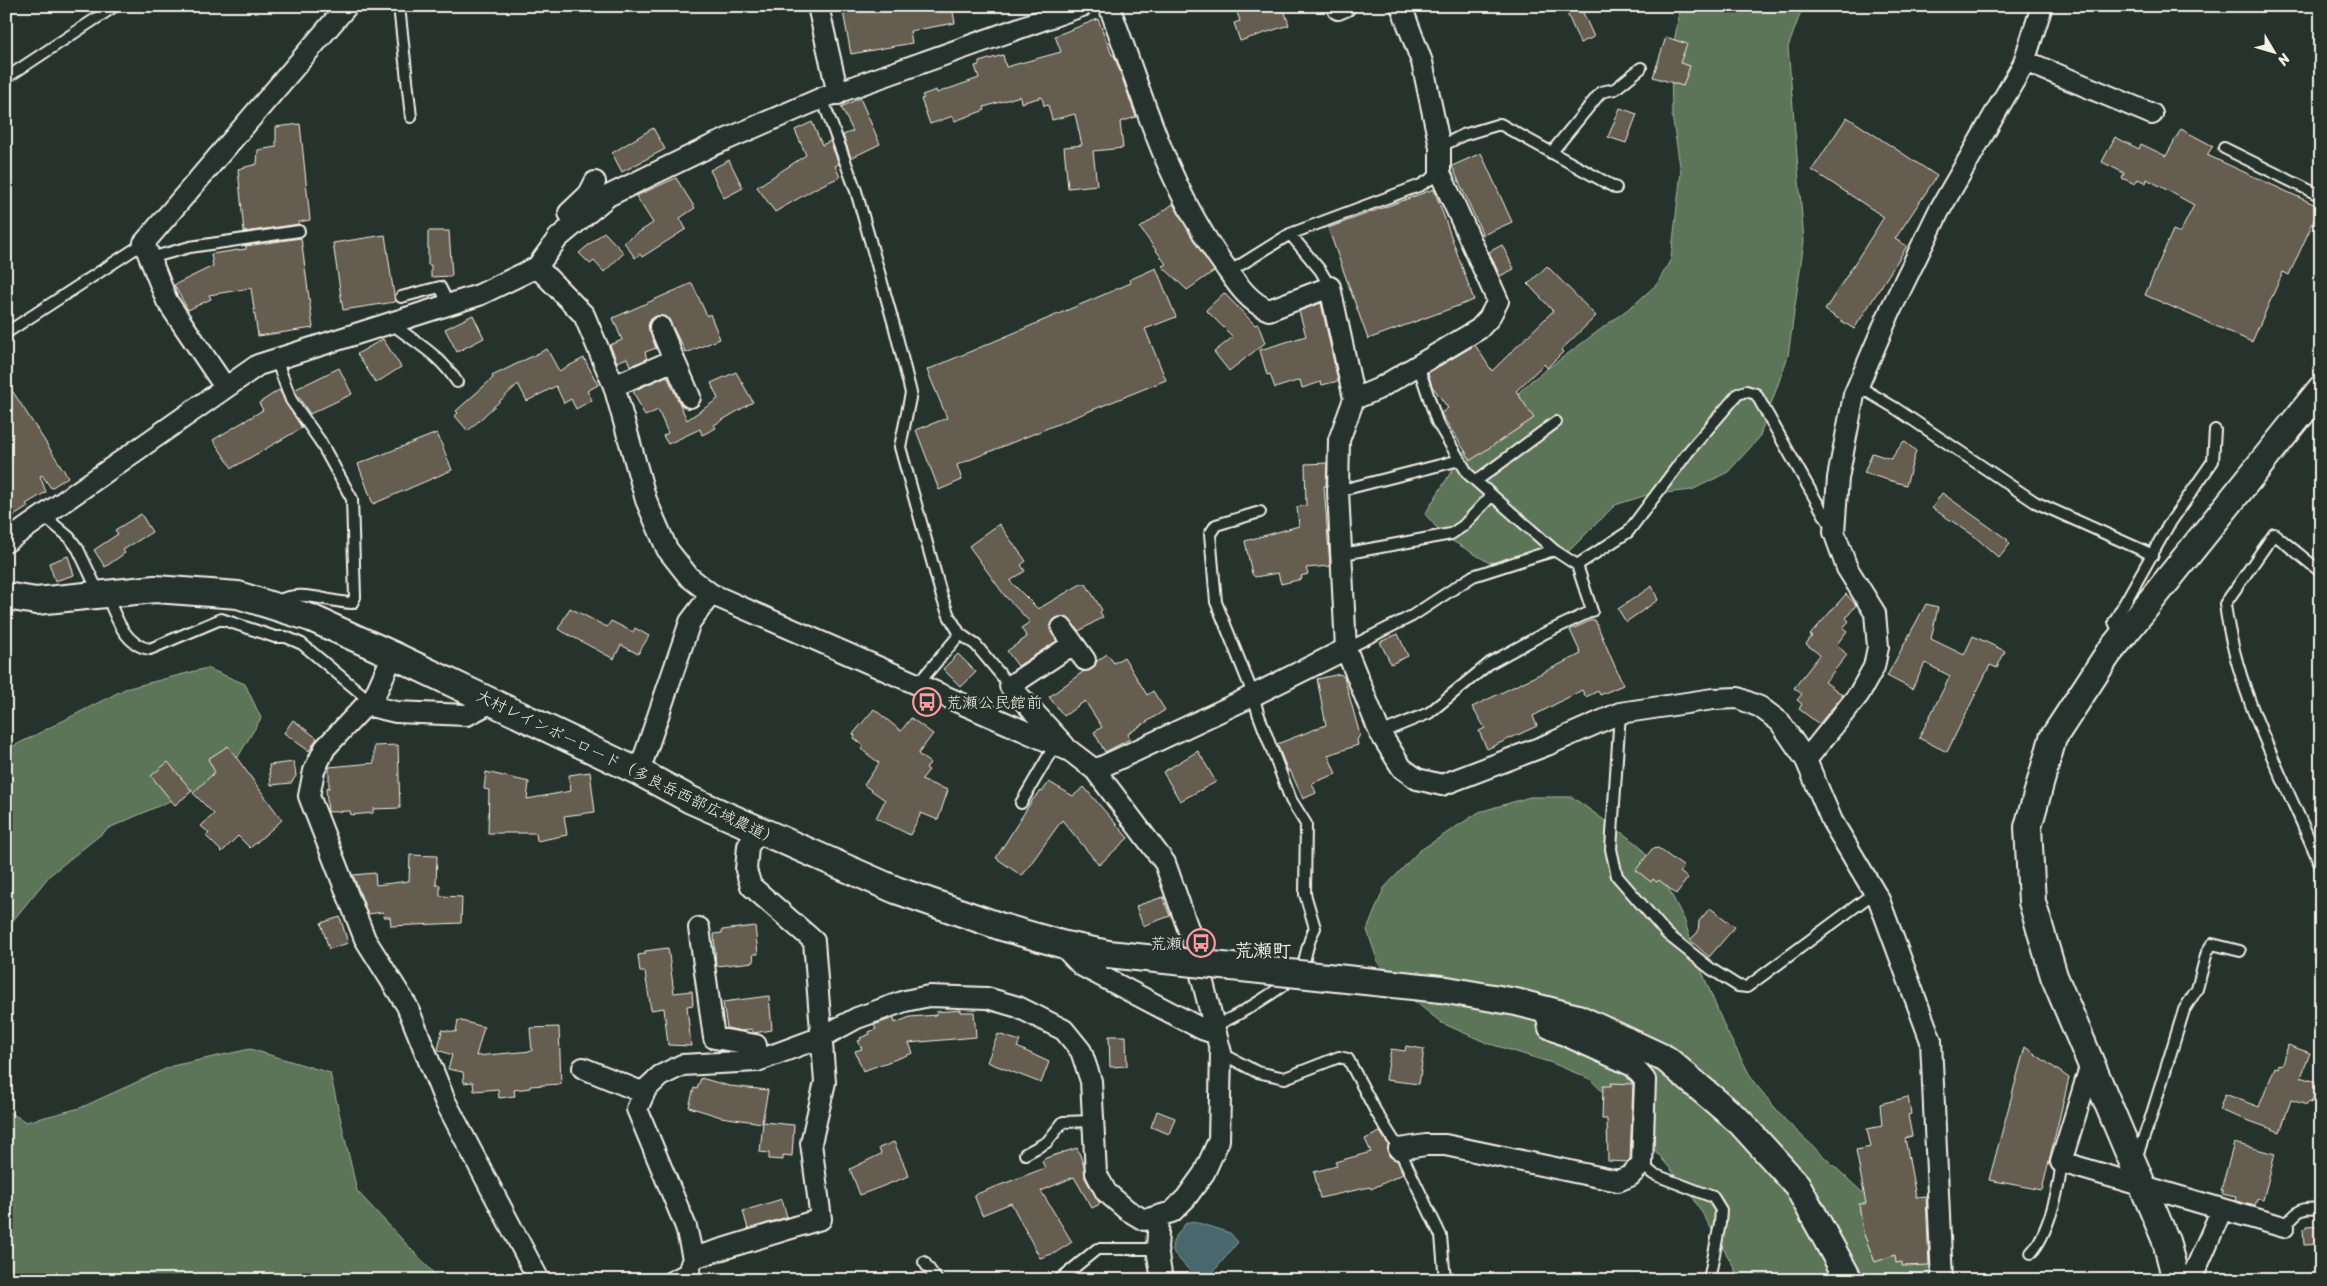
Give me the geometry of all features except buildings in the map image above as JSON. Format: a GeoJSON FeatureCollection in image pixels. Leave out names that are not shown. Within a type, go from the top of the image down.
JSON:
{"type":"FeatureCollection","features":[{"type":"Feature","properties":{"kind":"street"},"geometry":{"type":"LineString","coordinates":[[225,387],[167,301],[147,251],[347,6]]}},
{"type":"Feature","properties":{"kind":"street"},"geometry":{"type":"LineString","coordinates":[[818,6],[830,96]]}},
{"type":"Feature","properties":{"kind":"street"},"geometry":{"type":"LineString","coordinates":[[6,542],[258,365],[448,303],[479,295],[537,266],[558,238],[608,196],[711,146],[830,96],[904,68],[1082,6]]}},
{"type":"Feature","properties":{"kind":"street"},"geometry":{"type":"LineString","coordinates":[[1109,6],[1171,175],[1201,234],[1228,272],[1258,306],[1269,310],[1330,287],[1354,399],[1339,440],[1338,491],[1343,554],[1346,649],[1380,733],[1402,768],[1418,779],[1442,785],[1547,745],[1620,713],[1713,700],[1738,698],[1760,707],[1780,722],[1806,760],[1832,821],[1875,892],[1931,1041],[1942,1280]]}},
{"type":"Feature","properties":{"kind":"street"},"geometry":{"type":"LineString","coordinates":[[1354,399],[1378,389],[1479,329],[1489,318],[1498,301],[1440,173],[1440,147],[1422,62],[1401,6]]}},
{"type":"Feature","properties":{"kind":"street"},"geometry":{"type":"LineString","coordinates":[[1806,760],[1859,694],[1874,667],[1878,647],[1875,613],[1848,568],[1834,532],[1838,478],[1854,395],[1891,309],[1939,211],[2025,61],[2042,6]]}},
{"type":"Feature","properties":{"kind":"street"},"geometry":{"type":"LineString","coordinates":[[2025,61],[2152,114]]}},
{"type":"Feature","properties":{"kind":"street"},"geometry":{"type":"LineString","coordinates":[[568,231],[562,220],[589,194],[594,182]]}},
{"type":"Feature","properties":{"kind":"street"},"geometry":{"type":"LineString","coordinates":[[537,266],[584,315],[614,386],[646,500],[668,549],[689,577],[711,594],[1062,748],[1095,770],[1165,864],[1192,940],[1213,1029],[1221,1053],[1219,1140],[1204,1173],[1186,1198],[1172,1212],[1144,1220],[1127,1210],[1106,1192],[1096,1173],[1091,1081],[1081,1051],[1064,1030],[1018,1007],[987,998],[929,996],[904,1001],[858,1018],[822,1037],[757,1061],[682,1065],[660,1076],[644,1093],[637,1109],[686,1227],[690,1268],[821,1219],[811,1143],[825,1082],[822,1037],[814,941],[751,886],[746,870],[748,846],[760,831]]}},
{"type":"Feature","properties":{"kind":"street"},"geometry":{"type":"LineString","coordinates":[[660,327],[690,397]]}},
{"type":"Feature","properties":{"kind":"street"},"geometry":{"type":"LineString","coordinates":[[614,386],[674,360]]}},
{"type":"Feature","properties":{"kind":"street"},"geometry":{"type":"LineString","coordinates":[[2176,1280],[2166,1241],[2054,976],[2032,902],[2028,827],[2053,738],[2108,654],[2321,389]]}},
{"type":"Feature","properties":{"kind":"street","name":"大村レインボーロード（多良岳西部広域農道）"},"geometry":{"type":"LineString","coordinates":[[6,596],[36,601],[155,589],[238,595],[311,618],[393,655],[639,772],[691,800],[760,831],[896,890],[1002,927],[1061,944],[1108,954],[1441,990],[1516,1002],[1578,1018],[1666,1059],[1740,1122],[1797,1185],[1848,1280]]}},
{"type":"Feature","properties":{"kind":"street"},"geometry":{"type":"LineString","coordinates":[[639,772],[690,622],[711,594]]}},
{"type":"Feature","properties":{"kind":"street"},"geometry":{"type":"LineString","coordinates":[[1062,748],[1010,686],[1073,644]]}},
{"type":"Feature","properties":{"kind":"street"},"geometry":{"type":"LineString","coordinates":[[1095,770],[1346,649]]}},
{"type":"Feature","properties":{"kind":"street"},"geometry":{"type":"LineString","coordinates":[[393,655],[375,695],[325,748],[314,771],[309,796],[365,939],[407,1006],[445,1101],[540,1280]]}},
{"type":"Feature","properties":{"kind":"street"},"geometry":{"type":"LineString","coordinates":[[368,703],[396,712],[467,715],[492,702]]}},
{"type":"Feature","properties":{"kind":"street"},"geometry":{"type":"LineString","coordinates":[[699,928],[714,1038],[756,1045],[757,1061]]}},
{"type":"Feature","properties":{"kind":"street"},"geometry":{"type":"LineString","coordinates":[[1061,944],[1082,966],[1202,1029],[1213,1029]]}},
{"type":"Feature","properties":{"kind":"street"},"geometry":{"type":"LineString","coordinates":[[1400,1150],[1426,1145],[1445,1145],[1618,1181],[1630,1176],[1642,1164],[1645,1080],[1633,1066],[1549,1028],[1546,1010]]}},
{"type":"Feature","properties":{"kind":"street"},"geometry":{"type":"LineString","coordinates":[[2091,1064],[2061,1162],[2138,1175],[2222,1209],[2284,1227]]}},
{"type":"Feature","properties":{"kind":"street"},"geometry":{"type":"LineString","coordinates":[[583,1068],[644,1093]]}},
{"type":"Feature","properties":{"kind":"street"},"geometry":{"type":"LineString","coordinates":[[2191,1280],[2222,1209]]}},
{"type":"Feature","properties":{"kind":"street"},"geometry":{"type":"LineString","coordinates":[[1159,1216],[1156,1248],[1162,1280]]}},
{"type":"Feature","properties":{"kind":"lane"},"geometry":{"type":"LineString","coordinates":[[6,78],[115,6]]}},
{"type":"Feature","properties":{"kind":"lane"},"geometry":{"type":"LineString","coordinates":[[399,6],[411,117]]}},
{"type":"Feature","properties":{"kind":"lane"},"geometry":{"type":"LineString","coordinates":[[1551,153],[1601,92],[1615,89],[1641,68]]}},
{"type":"Feature","properties":{"kind":"lane"},"geometry":{"type":"LineString","coordinates":[[830,96],[911,393],[900,447],[942,597],[949,616],[960,634],[976,645],[1010,686]]}},
{"type":"Feature","properties":{"kind":"lane"},"geometry":{"type":"LineString","coordinates":[[1440,147],[1463,135],[1500,124],[1616,188]]}},
{"type":"Feature","properties":{"kind":"lane"},"geometry":{"type":"LineString","coordinates":[[2224,148],[2321,196]]}},
{"type":"Feature","properties":{"kind":"lane"},"geometry":{"type":"LineString","coordinates":[[1228,272],[1290,234],[1421,185],[1440,173]]}},
{"type":"Feature","properties":{"kind":"lane"},"geometry":{"type":"LineString","coordinates":[[6,333],[147,251],[190,247],[299,231]]}},
{"type":"Feature","properties":{"kind":"lane"},"geometry":{"type":"LineString","coordinates":[[1290,234],[1320,270],[1330,287]]}},
{"type":"Feature","properties":{"kind":"lane"},"geometry":{"type":"LineString","coordinates":[[401,297],[440,287],[448,303]]}},
{"type":"Feature","properties":{"kind":"lane"},"geometry":{"type":"LineString","coordinates":[[391,323],[444,363],[457,382]]}},
{"type":"Feature","properties":{"kind":"lane"},"geometry":{"type":"LineString","coordinates":[[270,605],[286,596],[303,595],[339,603],[352,603],[355,597],[352,499],[320,441],[291,400],[276,359]]}},
{"type":"Feature","properties":{"kind":"lane"},"geometry":{"type":"LineString","coordinates":[[1380,733],[1429,713],[1490,664],[1543,634],[1592,611],[1577,565],[1554,550],[1468,474],[1436,422],[1418,365]]}},
{"type":"Feature","properties":{"kind":"lane"},"geometry":{"type":"LineString","coordinates":[[1858,386],[1895,408],[2035,502],[2153,555]]}},
{"type":"Feature","properties":{"kind":"lane"},"geometry":{"type":"LineString","coordinates":[[1577,565],[1628,532],[1689,451],[1738,394],[1746,391],[1756,394],[1834,532]]}},
{"type":"Feature","properties":{"kind":"lane"},"geometry":{"type":"LineString","coordinates":[[1476,481],[1556,422]]}},
{"type":"Feature","properties":{"kind":"lane"},"geometry":{"type":"LineString","coordinates":[[2121,637],[2114,622],[2168,526],[2213,461],[2215,430]]}},
{"type":"Feature","properties":{"kind":"lane"},"geometry":{"type":"LineString","coordinates":[[1338,491],[1460,460]]}},
{"type":"Feature","properties":{"kind":"lane"},"geometry":{"type":"LineString","coordinates":[[1343,554],[1451,534],[1463,526],[1492,495]]}},
{"type":"Feature","properties":{"kind":"lane"},"geometry":{"type":"LineString","coordinates":[[1213,1029],[1280,988],[1302,966],[1308,940],[1315,928],[1305,894],[1306,824],[1291,800],[1258,713],[1253,694],[1216,602],[1210,534],[1216,525],[1260,512]]}},
{"type":"Feature","properties":{"kind":"lane"},"geometry":{"type":"LineString","coordinates":[[44,516],[68,537],[78,549],[116,618],[133,644],[141,648],[150,649],[222,619],[275,636],[286,637],[302,644],[368,703]]}},
{"type":"Feature","properties":{"kind":"lane"},"geometry":{"type":"LineString","coordinates":[[2321,572],[2274,534],[2225,604],[2228,633],[2264,741],[2321,867]]}},
{"type":"Feature","properties":{"kind":"lane"},"geometry":{"type":"LineString","coordinates":[[1346,649],[1412,616],[1473,576],[1554,550]]}},
{"type":"Feature","properties":{"kind":"lane"},"geometry":{"type":"LineString","coordinates":[[917,686],[960,634]]}},
{"type":"Feature","properties":{"kind":"lane"},"geometry":{"type":"LineString","coordinates":[[1620,713],[1611,849],[1617,876],[1667,934],[1711,969],[1738,986],[1747,986],[1875,892]]}},
{"type":"Feature","properties":{"kind":"lane"},"geometry":{"type":"LineString","coordinates":[[1021,803],[1062,748]]}},
{"type":"Feature","properties":{"kind":"lane"},"geometry":{"type":"LineString","coordinates":[[2138,1175],[2150,1120],[2184,1010],[2197,989],[2207,952],[2212,944],[2240,951]]}},
{"type":"Feature","properties":{"kind":"lane"},"geometry":{"type":"LineString","coordinates":[[1221,1053],[1257,1072],[1285,1078],[1339,1057],[1348,1059],[1400,1150],[1441,1236],[1445,1280]]}},
{"type":"Feature","properties":{"kind":"lane"},"geometry":{"type":"LineString","coordinates":[[1025,1154],[1047,1142],[1063,1122],[1093,1121]]}},
{"type":"Feature","properties":{"kind":"lane"},"geometry":{"type":"LineString","coordinates":[[2031,1253],[2040,1244],[2061,1177],[2061,1162]]}},
{"type":"Feature","properties":{"kind":"lane"},"geometry":{"type":"LineString","coordinates":[[1642,1164],[1653,1174],[1713,1197],[1721,1210],[1709,1280]]}},
{"type":"Feature","properties":{"kind":"lane"},"geometry":{"type":"LineString","coordinates":[[2284,1227],[2304,1208],[2321,1209]]}},
{"type":"Feature","properties":{"kind":"lane"},"geometry":{"type":"LineString","coordinates":[[1059,1280],[1097,1249],[1156,1248]]}},
{"type":"Feature","properties":{"kind":"lane"},"geometry":{"type":"LineString","coordinates":[[924,1262],[937,1280]]}},
{"type":"Feature","properties":{"kind":"lane"},"geometry":{"type":"LineString","coordinates":[[664,1280],[690,1268]]}},
{"type":"Feature","properties":{"kind":"green space"},"geometry":{"type":"Polygon","coordinates":[[[1681,6],[1803,6],[1788,47],[1804,241],[1788,356],[1759,438],[1728,472],[1692,490],[1647,495],[1615,505],[1565,555],[1527,565],[1488,562],[1444,536],[1425,514],[1476,432],[1531,381],[1636,303],[1657,284],[1671,259],[1681,172],[1672,115],[1671,57],[1681,6]]]}},
{"type":"Feature","properties":{"kind":"green space"},"geometry":{"type":"Polygon","coordinates":[[[207,668],[245,684],[261,718],[238,757],[197,789],[109,828],[50,875],[6,929],[6,750],[125,689],[207,668]]]}},
{"type":"Feature","properties":{"kind":"green space"},"geometry":{"type":"Polygon","coordinates":[[[1530,797],[1572,797],[1639,845],[1663,878],[1684,919],[1696,957],[1725,1028],[1753,1081],[1786,1121],[1864,1194],[1919,1238],[1958,1280],[1738,1280],[1734,1267],[1691,1194],[1630,1120],[1590,1079],[1552,1063],[1487,1043],[1442,1023],[1409,997],[1379,965],[1367,930],[1384,888],[1419,851],[1479,812],[1530,797]]]}},
{"type":"Feature","properties":{"kind":"green space"},"geometry":{"type":"Polygon","coordinates":[[[250,1049],[330,1073],[357,1191],[440,1280],[6,1280],[6,1110],[26,1122],[80,1108],[172,1066],[250,1049]]]}},
{"type":"Feature","properties":{"kind":"water"},"geometry":{"type":"Polygon","coordinates":[[[1192,1221],[1230,1233],[1238,1242],[1210,1276],[1195,1277],[1174,1253],[1172,1246],[1174,1239],[1185,1224],[1192,1221]]]}},
{"type":"Feature","properties":{"kind":"place","name":"荒瀬公民館前"},"geometry":{"type":"Point","coordinates":[927,702]}},
{"type":"Feature","properties":{"kind":"place","name":"荒瀬"},"geometry":{"type":"Point","coordinates":[1201,943]}},
{"type":"Feature","properties":{"kind":"district","name":"荒瀬町"},"geometry":{"type":"Point","coordinates":[1263,950]}}]}
